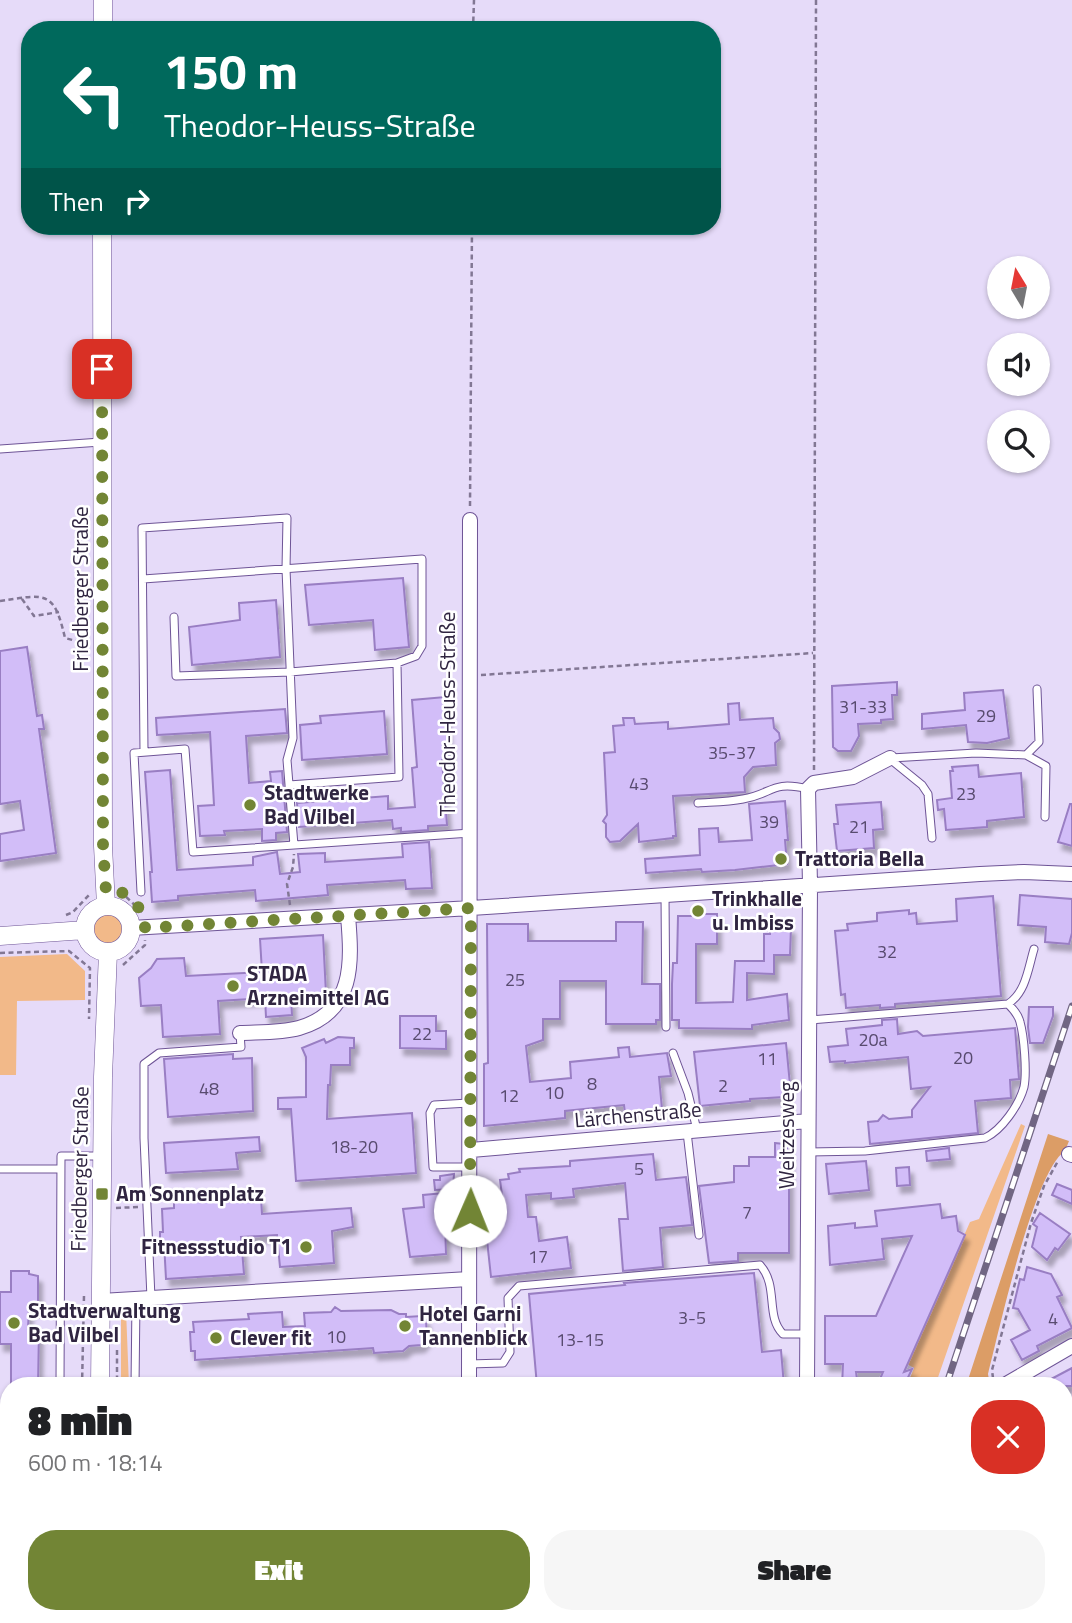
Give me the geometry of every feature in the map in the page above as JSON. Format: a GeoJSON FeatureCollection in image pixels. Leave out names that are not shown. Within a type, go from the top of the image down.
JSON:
{"type":"FeatureCollection","features":[{"type":"Feature","properties":{"kind":"street"},"geometry":{"type":"LineString","coordinates":[[103,0],[103,21]]}},
{"type":"Feature","properties":{"kind":"street","name":"Friedberger Straße"},"geometry":{"type":"LineString","coordinates":[[102,235],[103,845],[106,899]]}},
{"type":"Feature","properties":{"kind":"street","name":"Theodor-Heuss-Straße"},"geometry":{"type":"LineString","coordinates":[[469,1377],[470,520]]}},
{"type":"Feature","properties":{"kind":"street"},"geometry":{"type":"LineString","coordinates":[[810,885],[811,786],[853,777],[890,758]]}},
{"type":"Feature","properties":{"kind":"street"},"geometry":{"type":"LineString","coordinates":[[138,928],[124,912],[106,899],[91,914],[85,930],[86,937],[93,946],[108,952],[124,946],[138,928],[1024,872],[1072,874]]}},
{"type":"Feature","properties":{"kind":"street","name":"Weitzesweg"},"geometry":{"type":"LineString","coordinates":[[807,1377],[810,885]]}},
{"type":"Feature","properties":{"kind":"street"},"geometry":{"type":"LineString","coordinates":[[240,1033],[298,1028],[316,1021],[336,1004],[347,983],[350,970],[348,916]]}},
{"type":"Feature","properties":{"kind":"street"},"geometry":{"type":"LineString","coordinates":[[0,936],[85,930]]}},
{"type":"Feature","properties":{"kind":"street","name":"Friedberger Straße"},"geometry":{"type":"LineString","coordinates":[[100,1377],[102,1156],[108,952]]}},
{"type":"Feature","properties":{"kind":"street","name":"Lärchenstraße"},"geometry":{"type":"LineString","coordinates":[[471,1150],[808,1121]]}},
{"type":"Feature","properties":{"kind":"street"},"geometry":{"type":"LineString","coordinates":[[101,1301],[469,1279]]}},
{"type":"Feature","properties":{"kind":"street"},"geometry":{"type":"LineString","coordinates":[[1011,1377],[1072,1346]]}},
{"type":"Feature","properties":{"kind":"lane"},"geometry":{"type":"LineString","coordinates":[[0,449],[102,442]]}},
{"type":"Feature","properties":{"kind":"lane"},"geometry":{"type":"LineString","coordinates":[[144,752],[142,528],[287,518],[285,569],[293,738],[287,760],[294,845]]}},
{"type":"Feature","properties":{"kind":"lane"},"geometry":{"type":"LineString","coordinates":[[143,579],[422,559],[422,646],[416,656],[397,663],[176,676],[174,617]]}},
{"type":"Feature","properties":{"kind":"lane"},"geometry":{"type":"LineString","coordinates":[[289,785],[399,777],[397,663]]}},
{"type":"Feature","properties":{"kind":"lane"},"geometry":{"type":"LineString","coordinates":[[1026,755],[1039,742],[1037,689]]}},
{"type":"Feature","properties":{"kind":"lane"},"geometry":{"type":"LineString","coordinates":[[141,892],[134,753],[186,749],[193,852],[471,833]]}},
{"type":"Feature","properties":{"kind":"lane"},"geometry":{"type":"LineString","coordinates":[[890,758],[976,753],[1026,755],[1046,766],[1045,817]]}},
{"type":"Feature","properties":{"kind":"lane"},"geometry":{"type":"LineString","coordinates":[[890,758],[922,785],[928,794],[932,838]]}},
{"type":"Feature","properties":{"kind":"lane"},"geometry":{"type":"LineString","coordinates":[[698,803],[745,799],[778,785],[811,786]]}},
{"type":"Feature","properties":{"kind":"lane"},"geometry":{"type":"LineString","coordinates":[[665,894],[666,1027]]}},
{"type":"Feature","properties":{"kind":"lane"},"geometry":{"type":"LineString","coordinates":[[809,1020],[1008,1004],[1022,990],[1034,949]]}},
{"type":"Feature","properties":{"kind":"lane"},"geometry":{"type":"LineString","coordinates":[[808,1152],[865,1151],[985,1138],[993,1134],[1007,1118],[1023,1089],[1025,1074],[1020,1022],[1008,1004]]}},
{"type":"Feature","properties":{"kind":"lane"},"geometry":{"type":"LineString","coordinates":[[151,1299],[144,1138],[144,1064],[159,1053],[241,1047],[240,1033]]}},
{"type":"Feature","properties":{"kind":"lane"},"geometry":{"type":"LineString","coordinates":[[673,1053],[688,1093],[699,1235]]}},
{"type":"Feature","properties":{"kind":"lane"},"geometry":{"type":"LineString","coordinates":[[471,1103],[434,1105],[430,1113],[433,1167],[471,1167]]}},
{"type":"Feature","properties":{"kind":"lane"},"geometry":{"type":"LineString","coordinates":[[60,1377],[61,1156],[102,1156]]}},
{"type":"Feature","properties":{"kind":"lane"},"geometry":{"type":"LineString","coordinates":[[0,1169],[61,1168]]}},
{"type":"Feature","properties":{"kind":"lane"},"geometry":{"type":"LineString","coordinates":[[469,1364],[503,1363],[510,1352],[508,1298],[519,1286],[720,1268],[760,1265],[769,1275],[776,1327],[783,1334],[807,1334]]}},
{"type":"Feature","properties":{"kind":"lane"},"geometry":{"type":"LineString","coordinates":[[135,1377],[136,1300]]}},
{"type":"Feature","properties":{"kind":"path"},"geometry":{"type":"LineString","coordinates":[[473,21],[474,0]]}},
{"type":"Feature","properties":{"kind":"path"},"geometry":{"type":"LineString","coordinates":[[811,786],[816,0]]}},
{"type":"Feature","properties":{"kind":"path"},"geometry":{"type":"LineString","coordinates":[[470,520],[472,235]]}},
{"type":"Feature","properties":{"kind":"path"},"geometry":{"type":"LineString","coordinates":[[21,598],[34,616],[59,612]]}},
{"type":"Feature","properties":{"kind":"path"},"geometry":{"type":"LineString","coordinates":[[0,601],[45,598],[53,602],[59,612],[65,638],[104,648]]}},
{"type":"Feature","properties":{"kind":"path"},"geometry":{"type":"LineString","coordinates":[[471,675],[813,653]]}},
{"type":"Feature","properties":{"kind":"path"},"geometry":{"type":"LineString","coordinates":[[291,918],[287,884],[294,863],[294,845]]}},
{"type":"Feature","properties":{"kind":"path"},"geometry":{"type":"LineString","coordinates":[[54,917],[73,912],[87,896],[106,899],[120,891],[125,894],[143,912],[138,928],[145,945],[125,962],[122,968]]}},
{"type":"Feature","properties":{"kind":"path"},"geometry":{"type":"LineString","coordinates":[[0,953],[69,951]]}},
{"type":"Feature","properties":{"kind":"path"},"geometry":{"type":"LineString","coordinates":[[996,1377],[992,1370],[1031,1223],[1048,1178],[1061,1156],[1070,1154]]}},
{"type":"Feature","properties":{"kind":"path"},"geometry":{"type":"LineString","coordinates":[[116,1200],[118,1208],[126,1208]]}},
{"type":"Feature","properties":{"kind":"path"},"geometry":{"type":"LineString","coordinates":[[117,1349],[117,1377]]}},
{"type":"Feature","properties":{"kind":"shaded area"},"geometry":{"type":"Polygon","coordinates":[[[108,915],[118,919],[122,929],[118,939],[108,943],[98,939],[94,929],[98,919],[108,915]]]}},
{"type":"Feature","properties":{"kind":"shaded area"},"geometry":{"type":"Polygon","coordinates":[[[67,954],[85,971],[85,1000],[17,1001],[16,1075],[0,1075],[0,957],[67,954]]]}},
{"type":"Feature","properties":{"kind":"shaded area"},"geometry":{"type":"Polygon","coordinates":[[[1021,1124],[1025,1126],[938,1377],[910,1377],[914,1368],[907,1364],[970,1222],[979,1219],[1021,1124]]]}},
{"type":"Feature","properties":{"kind":"shaded area"},"geometry":{"type":"Polygon","coordinates":[[[1048,1134],[1069,1141],[1041,1188],[1030,1219],[1009,1290],[988,1377],[969,1377],[1048,1134]]]}},
{"type":"Feature","properties":{"kind":"shaded area"},"geometry":{"type":"Polygon","coordinates":[[[126,1310],[129,1377],[121,1377],[121,1312],[126,1310]]]}},
{"type":"Feature","properties":{"kind":"building"},"geometry":{"type":"Polygon","coordinates":[[[403,578],[409,647],[375,650],[373,620],[309,625],[305,585],[403,578]]]}},
{"type":"Feature","properties":{"kind":"building"},"geometry":{"type":"Polygon","coordinates":[[[276,600],[280,657],[192,665],[189,627],[240,620],[239,603],[276,600]]]}},
{"type":"Feature","properties":{"kind":"building"},"geometry":{"type":"Polygon","coordinates":[[[27,647],[37,716],[42,715],[44,729],[39,729],[56,853],[0,861],[0,834],[24,830],[20,801],[0,804],[0,651],[27,647]]]}},
{"type":"Feature","properties":{"kind":"building"},"geometry":{"type":"Polygon","coordinates":[[[897,682],[897,695],[892,695],[893,719],[881,720],[881,723],[858,724],[859,736],[851,751],[838,751],[833,747],[832,686],[897,682]]]}},
{"type":"Feature","properties":{"kind":"building"},"geometry":{"type":"Polygon","coordinates":[[[1003,690],[1009,738],[987,743],[968,742],[966,725],[922,729],[922,714],[965,710],[964,693],[1003,690]]]}},
{"type":"Feature","properties":{"kind":"building"},"geometry":{"type":"Polygon","coordinates":[[[445,697],[449,759],[442,760],[447,825],[401,832],[401,828],[393,829],[392,820],[299,827],[297,803],[388,796],[388,809],[415,807],[412,768],[417,767],[412,700],[445,697]]]}},
{"type":"Feature","properties":{"kind":"building"},"geometry":{"type":"Polygon","coordinates":[[[739,703],[740,720],[773,718],[774,728],[780,739],[775,743],[776,765],[753,767],[744,777],[745,792],[673,796],[676,836],[673,838],[639,842],[638,824],[620,841],[610,842],[606,837],[606,824],[603,821],[607,815],[604,753],[615,752],[613,726],[624,725],[623,718],[634,718],[635,724],[668,722],[668,729],[729,724],[728,704],[739,703]]]}},
{"type":"Feature","properties":{"kind":"building"},"geometry":{"type":"Polygon","coordinates":[[[285,709],[287,733],[246,736],[249,783],[271,781],[270,772],[282,771],[287,832],[276,833],[276,840],[262,841],[262,829],[224,831],[225,835],[200,836],[198,806],[214,805],[210,732],[157,735],[156,718],[285,709]]]}},
{"type":"Feature","properties":{"kind":"building"},"geometry":{"type":"Polygon","coordinates":[[[384,711],[387,754],[302,760],[300,725],[321,723],[320,716],[384,711]]]}},
{"type":"Feature","properties":{"kind":"building"},"geometry":{"type":"Polygon","coordinates":[[[978,765],[979,777],[1021,773],[1024,817],[987,821],[987,827],[946,830],[944,809],[938,810],[937,800],[952,798],[950,771],[953,771],[952,767],[978,765]]]}},
{"type":"Feature","properties":{"kind":"building"},"geometry":{"type":"Polygon","coordinates":[[[170,770],[177,870],[253,865],[253,857],[277,852],[280,874],[300,872],[298,854],[325,853],[325,862],[403,857],[402,844],[429,842],[432,888],[406,889],[405,880],[327,885],[328,895],[256,901],[255,890],[178,896],[178,900],[152,902],[145,772],[170,770]]]}},
{"type":"Feature","properties":{"kind":"building"},"geometry":{"type":"Polygon","coordinates":[[[785,801],[787,864],[735,870],[702,872],[701,869],[646,873],[645,859],[700,855],[699,829],[718,828],[719,842],[752,840],[749,804],[785,801]]]}},
{"type":"Feature","properties":{"kind":"building"},"geometry":{"type":"Polygon","coordinates":[[[881,802],[883,829],[873,830],[874,848],[837,851],[834,824],[838,824],[836,805],[881,802]]]}},
{"type":"Feature","properties":{"kind":"building"},"geometry":{"type":"Polygon","coordinates":[[[1072,804],[1072,846],[1058,842],[1072,804]]]}},
{"type":"Feature","properties":{"kind":"building"},"geometry":{"type":"Polygon","coordinates":[[[1020,895],[1072,899],[1072,933],[1069,944],[1045,942],[1046,927],[1018,925],[1020,895]]]}},
{"type":"Feature","properties":{"kind":"building"},"geometry":{"type":"Polygon","coordinates":[[[993,896],[1001,996],[895,1004],[895,1007],[880,1008],[880,1005],[846,1008],[845,994],[841,995],[835,931],[848,930],[847,924],[877,921],[877,913],[909,910],[909,914],[916,913],[917,924],[957,921],[956,899],[993,896]]]}},
{"type":"Feature","properties":{"kind":"building"},"geometry":{"type":"Polygon","coordinates":[[[717,914],[717,944],[696,944],[696,1003],[733,1002],[735,961],[764,961],[764,934],[770,934],[770,927],[791,927],[790,955],[774,955],[774,974],[747,973],[747,1000],[787,994],[789,1020],[752,1025],[752,1029],[679,1028],[679,1020],[672,1020],[673,963],[677,963],[678,916],[717,914]]]}},
{"type":"Feature","properties":{"kind":"building"},"geometry":{"type":"Polygon","coordinates":[[[616,922],[643,922],[642,984],[660,984],[660,1020],[656,1020],[656,1024],[606,1024],[606,981],[560,981],[560,1019],[543,1019],[543,1040],[526,1046],[530,1082],[571,1078],[570,1062],[619,1057],[618,1048],[629,1047],[630,1057],[667,1053],[671,1076],[659,1077],[662,1109],[625,1113],[624,1105],[565,1111],[565,1118],[484,1126],[484,1064],[488,1063],[487,924],[528,924],[528,941],[616,941],[616,922]]]}},
{"type":"Feature","properties":{"kind":"building","name":"STADA Arzneimittel AG"},"geometry":{"type":"Polygon","coordinates":[[[323,935],[326,994],[291,997],[292,1015],[266,1017],[265,998],[218,1001],[220,1034],[163,1037],[161,1005],[141,1006],[139,978],[157,959],[184,958],[186,976],[262,972],[260,939],[323,935]]]}},
{"type":"Feature","properties":{"kind":"building"},"geometry":{"type":"Polygon","coordinates":[[[1029,1007],[1053,1007],[1053,1016],[1043,1043],[1030,1043],[1029,1007]]]}},
{"type":"Feature","properties":{"kind":"building"},"geometry":{"type":"Polygon","coordinates":[[[400,1016],[436,1016],[436,1031],[446,1031],[446,1049],[400,1048],[400,1016]]]}},
{"type":"Feature","properties":{"kind":"building"},"geometry":{"type":"Polygon","coordinates":[[[897,1019],[898,1034],[917,1031],[923,1036],[1015,1028],[1019,1079],[1010,1080],[1011,1098],[975,1101],[978,1133],[870,1144],[868,1122],[878,1121],[883,1115],[889,1119],[912,1117],[912,1110],[930,1087],[911,1089],[908,1057],[830,1062],[828,1047],[848,1045],[846,1029],[882,1025],[882,1020],[897,1019]]]}},
{"type":"Feature","properties":{"kind":"building"},"geometry":{"type":"Polygon","coordinates":[[[338,1037],[354,1038],[354,1048],[350,1048],[350,1065],[331,1065],[327,1119],[412,1113],[416,1173],[296,1181],[291,1109],[278,1109],[278,1098],[306,1097],[306,1057],[302,1048],[324,1039],[326,1043],[338,1037]]]}},
{"type":"Feature","properties":{"kind":"building"},"geometry":{"type":"Polygon","coordinates":[[[786,1043],[790,1085],[787,1085],[784,1097],[700,1106],[694,1052],[786,1043]]]}},
{"type":"Feature","properties":{"kind":"building"},"geometry":{"type":"Polygon","coordinates":[[[233,1054],[233,1059],[252,1058],[253,1111],[168,1117],[164,1059],[233,1054]]]}},
{"type":"Feature","properties":{"kind":"building"},"geometry":{"type":"Polygon","coordinates":[[[259,1137],[260,1151],[236,1153],[238,1169],[166,1173],[164,1143],[259,1137]]]}},
{"type":"Feature","properties":{"kind":"building"},"geometry":{"type":"Polygon","coordinates":[[[775,1143],[784,1144],[789,1152],[789,1253],[738,1253],[738,1261],[709,1263],[699,1186],[734,1182],[734,1166],[749,1166],[749,1157],[775,1157],[775,1143]]]}},
{"type":"Feature","properties":{"kind":"building"},"geometry":{"type":"Polygon","coordinates":[[[949,1148],[950,1159],[927,1161],[926,1151],[949,1148]]]}},
{"type":"Feature","properties":{"kind":"building"},"geometry":{"type":"Polygon","coordinates":[[[653,1154],[656,1180],[686,1177],[692,1225],[660,1228],[663,1267],[623,1271],[619,1219],[628,1219],[625,1183],[573,1189],[574,1197],[551,1199],[551,1193],[526,1195],[528,1217],[536,1217],[539,1241],[567,1237],[571,1268],[491,1277],[487,1240],[479,1241],[479,1231],[490,1230],[488,1212],[504,1210],[500,1180],[509,1179],[508,1174],[520,1172],[519,1169],[570,1166],[570,1161],[653,1154]]]}},
{"type":"Feature","properties":{"kind":"building"},"geometry":{"type":"Polygon","coordinates":[[[866,1161],[869,1190],[829,1194],[826,1164],[866,1161]]]}},
{"type":"Feature","properties":{"kind":"building"},"geometry":{"type":"Polygon","coordinates":[[[909,1167],[910,1185],[897,1186],[896,1168],[909,1167]]]}},
{"type":"Feature","properties":{"kind":"building"},"geometry":{"type":"Polygon","coordinates":[[[454,1174],[453,1189],[435,1190],[434,1180],[440,1180],[440,1176],[454,1174]]]}},
{"type":"Feature","properties":{"kind":"building"},"geometry":{"type":"Polygon","coordinates":[[[1057,1184],[1072,1190],[1072,1204],[1052,1195],[1057,1184]]]}},
{"type":"Feature","properties":{"kind":"building"},"geometry":{"type":"Polygon","coordinates":[[[444,1193],[446,1254],[410,1257],[403,1209],[424,1207],[423,1195],[444,1193]]]}},
{"type":"Feature","properties":{"kind":"building"},"geometry":{"type":"Polygon","coordinates":[[[261,1198],[262,1214],[351,1208],[353,1227],[332,1231],[334,1263],[280,1267],[277,1235],[241,1237],[244,1274],[166,1279],[164,1242],[160,1242],[160,1232],[163,1232],[162,1209],[174,1208],[174,1202],[261,1198]]]}},
{"type":"Feature","properties":{"kind":"building"},"geometry":{"type":"Polygon","coordinates":[[[940,1204],[942,1218],[956,1216],[958,1231],[965,1235],[904,1372],[912,1369],[908,1377],[881,1377],[883,1372],[856,1372],[857,1377],[842,1377],[843,1364],[825,1364],[825,1316],[876,1316],[912,1236],[882,1239],[884,1259],[830,1265],[828,1226],[855,1223],[855,1228],[877,1226],[875,1211],[940,1204]]]}},
{"type":"Feature","properties":{"kind":"building"},"geometry":{"type":"Polygon","coordinates":[[[1040,1213],[1070,1234],[1047,1260],[1032,1247],[1037,1227],[1033,1224],[1040,1213]]]}},
{"type":"Feature","properties":{"kind":"building"},"geometry":{"type":"Polygon","coordinates":[[[1027,1267],[1051,1274],[1062,1295],[1057,1297],[1072,1328],[1037,1346],[1039,1351],[1022,1360],[1011,1340],[1030,1330],[1018,1309],[1013,1308],[1020,1279],[1024,1280],[1027,1267]]]}},
{"type":"Feature","properties":{"kind":"building","name":"Stadtverwaltung Bad Vilbel"},"geometry":{"type":"Polygon","coordinates":[[[11,1271],[29,1271],[29,1274],[38,1276],[38,1307],[29,1307],[28,1329],[39,1329],[38,1377],[11,1377],[11,1344],[0,1344],[0,1292],[11,1292],[11,1271]]]}},
{"type":"Feature","properties":{"kind":"building"},"geometry":{"type":"Polygon","coordinates":[[[754,1273],[762,1352],[781,1350],[783,1377],[536,1377],[529,1294],[625,1285],[624,1283],[754,1273]]]}},
{"type":"Feature","properties":{"kind":"building"},"geometry":{"type":"Polygon","coordinates":[[[335,1307],[341,1311],[391,1310],[406,1314],[406,1317],[422,1316],[426,1320],[427,1338],[421,1345],[409,1346],[403,1351],[374,1353],[373,1348],[195,1360],[195,1351],[191,1351],[190,1332],[194,1332],[193,1322],[249,1319],[248,1314],[282,1312],[283,1327],[305,1326],[304,1313],[331,1312],[335,1307]]]}},
{"type":"Feature","properties":{"kind":"building"},"geometry":{"type":"Polygon","coordinates":[[[1072,1368],[1072,1377],[1055,1377],[1072,1368]]]}},
{"type":"Feature","properties":{"kind":"railway"},"geometry":{"type":"LineString","coordinates":[[949,1377],[1072,1006]]}},
{"type":"Feature","properties":{"kind":"place","name":"Stadtwerke Bad Vilbel"},"geometry":{"type":"Point","coordinates":[250,805]}},
{"type":"Feature","properties":{"kind":"place","name":"Trattoria Bella"},"geometry":{"type":"Point","coordinates":[781,859]}},
{"type":"Feature","properties":{"kind":"place","name":"Trinkhalle u. Imbiss"},"geometry":{"type":"Point","coordinates":[698,911]}},
{"type":"Feature","properties":{"kind":"place","name":"STADA Arzneimittel AG"},"geometry":{"type":"Point","coordinates":[233,986]}},
{"type":"Feature","properties":{"kind":"place","name":"Am Sonnenplatz"},"geometry":{"type":"Point","coordinates":[102,1194]}},
{"type":"Feature","properties":{"kind":"place","name":"Fitnessstudio T1"},"geometry":{"type":"Point","coordinates":[306,1247]}},
{"type":"Feature","properties":{"kind":"place","name":"Stadtverwaltung Bad Vilbel"},"geometry":{"type":"Point","coordinates":[14,1323]}},
{"type":"Feature","properties":{"kind":"place","name":"Hotel Garni Tannenblick"},"geometry":{"type":"Point","coordinates":[405,1326]}},
{"type":"Feature","properties":{"kind":"place","name":"Clever fit"},"geometry":{"type":"Point","coordinates":[216,1338]}},
{"type":"Feature","properties":{"kind":"route"},"geometry":{"type":"LineString","coordinates":[[102,369],[103,845],[106,892],[120,891],[125,894],[143,912],[145,928],[471,908],[470,1211]]}}]}
